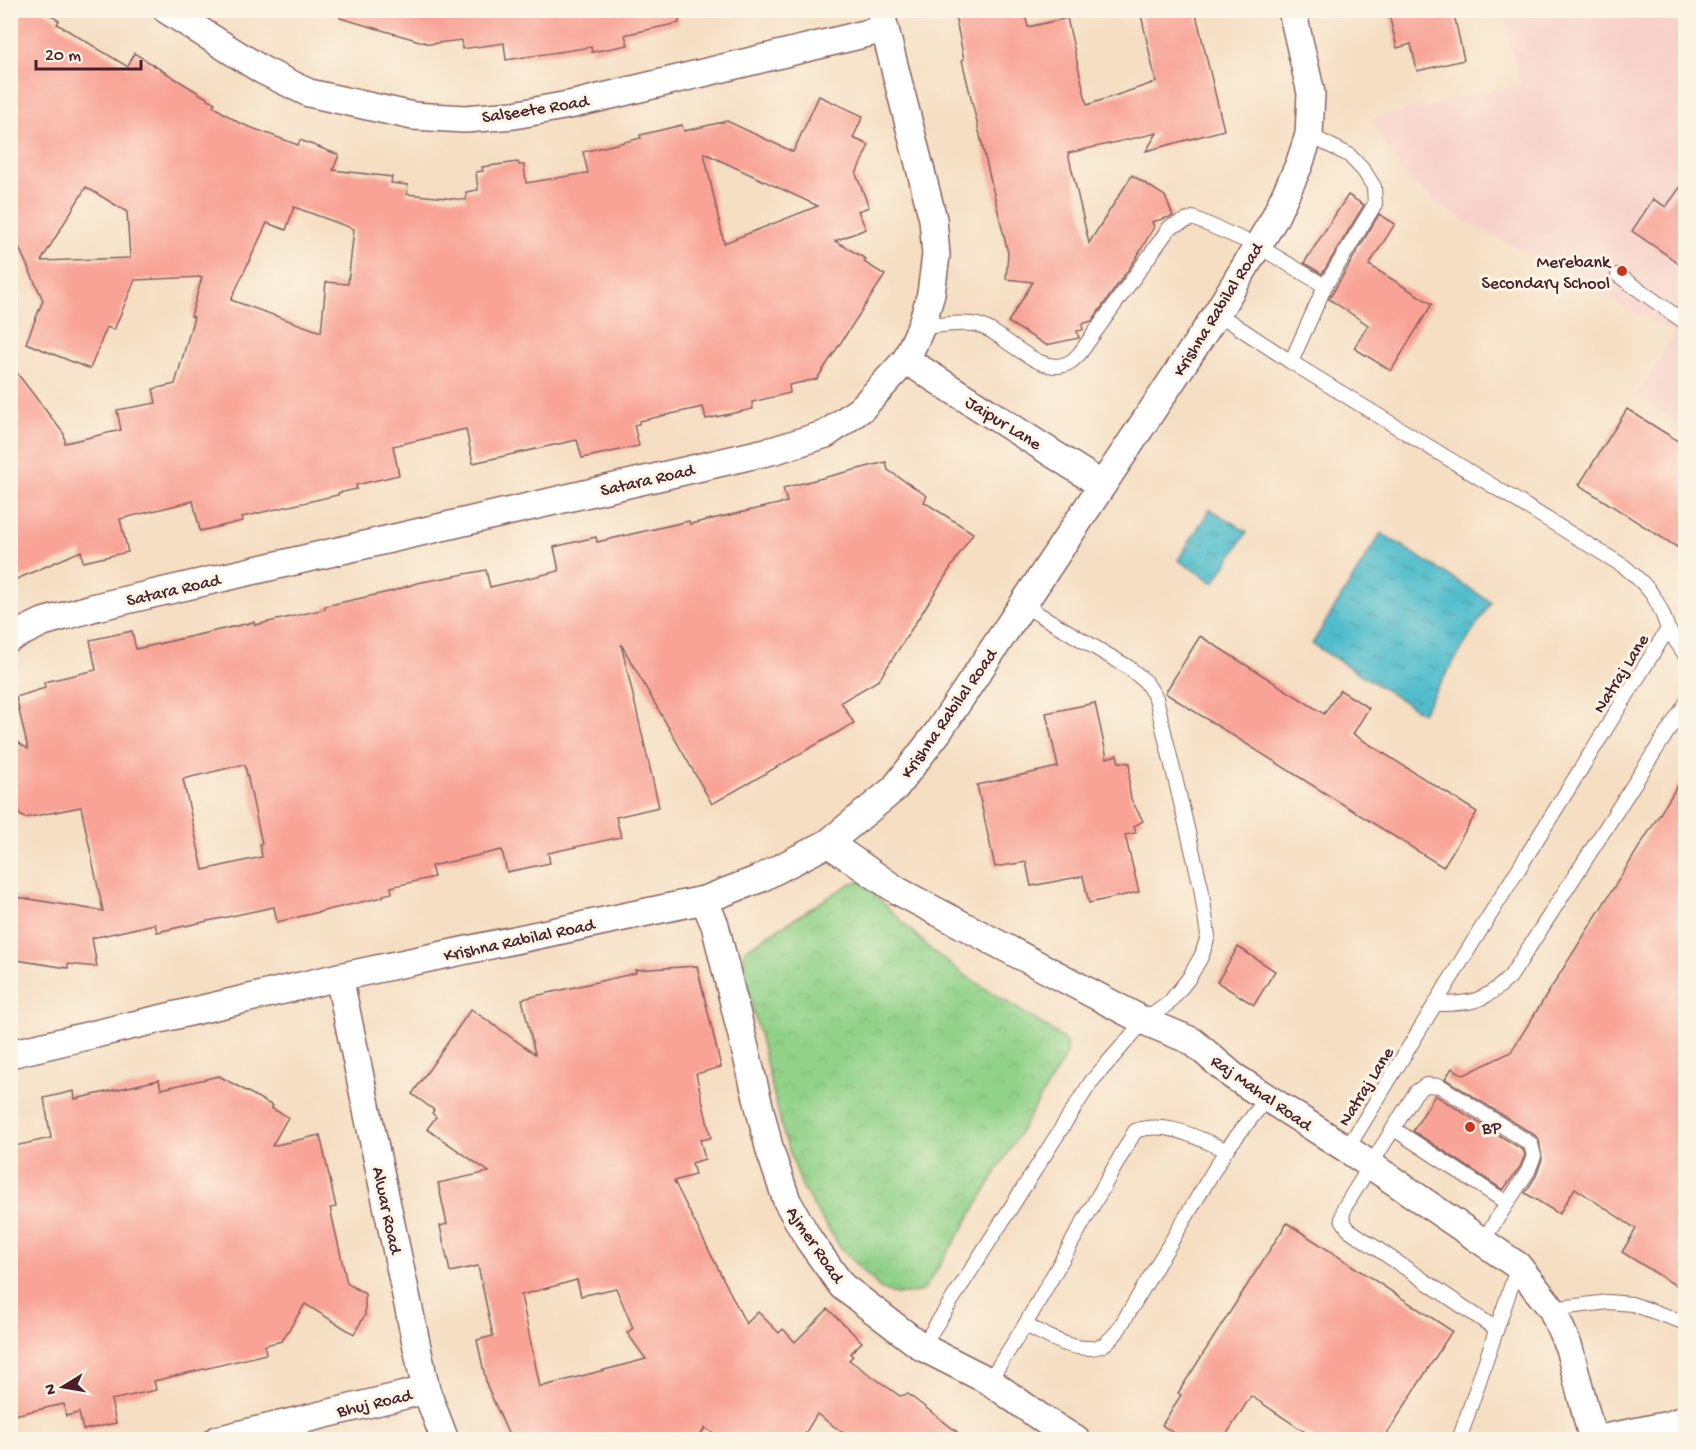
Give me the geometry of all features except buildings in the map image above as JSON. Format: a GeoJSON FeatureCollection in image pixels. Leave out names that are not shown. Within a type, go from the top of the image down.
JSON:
{"type":"FeatureCollection","features":[{"type":"Feature","properties":{"kind":"street","name":"Salseete Road"},"geometry":{"type":"LineString","coordinates":[[167,10],[262,70],[309,93],[413,116],[465,119],[514,115],[574,104],[883,20]]}},
{"type":"Feature","properties":{"kind":"street","name":"Krishna Rabilal Road"},"geometry":{"type":"LineString","coordinates":[[10,1054],[339,978],[704,900],[759,879],[828,843],[894,789],[938,732],[1216,314],[1274,219],[1294,176],[1309,135],[1311,93],[1292,10]]}},
{"type":"Feature","properties":{"kind":"street","name":"Satara Road"},"geometry":{"type":"LineString","coordinates":[[10,638],[43,622],[96,606],[775,450],[826,434],[861,409],[906,360],[921,327],[931,294],[934,274],[936,255],[933,219],[883,20]]}},
{"type":"Feature","properties":{"kind":"street","name":"Jaipur Lane"},"geometry":{"type":"LineString","coordinates":[[906,360],[1102,485]]}},
{"type":"Feature","properties":{"kind":"street","name":"Raj Mahal Road"},"geometry":{"type":"LineString","coordinates":[[828,843],[898,891],[1144,1021],[1191,1041],[1233,1076],[1347,1149],[1518,1266],[1552,1309],[1569,1348],[1594,1440]]}},
{"type":"Feature","properties":{"kind":"street","name":"Ajmer Road"},"geometry":{"type":"LineString","coordinates":[[704,900],[715,925],[770,1151],[787,1200],[809,1240],[842,1286],[922,1347],[989,1381],[1038,1430],[1076,1440]]}},
{"type":"Feature","properties":{"kind":"street","name":"Alwar Road"},"geometry":{"type":"LineString","coordinates":[[339,978],[426,1390],[445,1440]]}},
{"type":"Feature","properties":{"kind":"street","name":"Bhuj Road"},"geometry":{"type":"LineString","coordinates":[[217,1440],[426,1390]]}},
{"type":"Feature","properties":{"kind":"street"},"geometry":{"type":"LineString","coordinates":[[1594,1440],[1669,1425],[1686,1419]]}},
{"type":"Feature","properties":{"kind":"lane"},"geometry":{"type":"LineString","coordinates":[[1291,362],[1325,286],[1375,204],[1374,188],[1364,171],[1348,155],[1309,135]]}},
{"type":"Feature","properties":{"kind":"lane"},"geometry":{"type":"LineString","coordinates":[[921,327],[963,323],[978,325],[990,330],[1036,361],[1059,366],[1069,363],[1080,353],[1170,227],[1192,218],[1258,246],[1325,286]]}},
{"type":"Feature","properties":{"kind":"lane"},"geometry":{"type":"LineString","coordinates":[[1618,275],[1686,323]]}},
{"type":"Feature","properties":{"kind":"lane","name":"Natraj Lane"},"geometry":{"type":"LineString","coordinates":[[1216,314],[1625,567],[1647,586],[1660,606],[1668,629],[1347,1149]]}},
{"type":"Feature","properties":{"kind":"lane"},"geometry":{"type":"LineString","coordinates":[[922,1347],[1091,1082],[1144,1021],[1169,1003],[1189,978],[1202,955],[1208,936],[1201,887],[1156,698],[1145,681],[1128,667],[1023,605]]}},
{"type":"Feature","properties":{"kind":"lane"},"geometry":{"type":"LineString","coordinates":[[1668,629],[1686,656]]}},
{"type":"Feature","properties":{"kind":"lane"},"geometry":{"type":"LineString","coordinates":[[1437,1004],[1476,1001],[1493,994],[1510,977],[1686,703]]}},
{"type":"Feature","properties":{"kind":"lane"},"geometry":{"type":"LineString","coordinates":[[1482,1242],[1528,1171],[1534,1156],[1531,1144],[1440,1086],[1426,1085],[1416,1092],[1344,1208],[1342,1219],[1348,1229],[1496,1329]]}},
{"type":"Feature","properties":{"kind":"lane"},"geometry":{"type":"LineString","coordinates":[[1025,1325],[1068,1345],[1087,1349],[1104,1344],[1117,1332],[1226,1150],[1267,1098]]}},
{"type":"Feature","properties":{"kind":"lane"},"geometry":{"type":"LineString","coordinates":[[989,1381],[1025,1325],[1135,1131],[1162,1126],[1226,1150]]}},
{"type":"Feature","properties":{"kind":"lane"},"geometry":{"type":"LineString","coordinates":[[1394,1129],[1507,1203]]}},
{"type":"Feature","properties":{"kind":"lane"},"geometry":{"type":"LineString","coordinates":[[1459,1440],[1518,1266]]}},
{"type":"Feature","properties":{"kind":"lane"},"geometry":{"type":"LineString","coordinates":[[1552,1309],[1608,1302],[1632,1304],[1686,1323]]}},
{"type":"Feature","properties":{"kind":"shaded area","name":"Merebank Secondary School"},"geometry":{"type":"Polygon","coordinates":[[[1504,11],[1685,11],[1685,427],[1636,396],[1675,334],[1441,207],[1402,173],[1370,119],[1520,84],[1504,11]]]}},
{"type":"Feature","properties":{"kind":"green space"},"geometry":{"type":"Polygon","coordinates":[[[861,881],[929,948],[964,975],[1056,1033],[1066,1042],[1067,1053],[962,1230],[923,1291],[907,1294],[897,1294],[881,1289],[840,1247],[802,1186],[784,1136],[743,968],[745,950],[851,883],[861,881]]]}},
{"type":"Feature","properties":{"kind":"water"},"geometry":{"type":"Polygon","coordinates":[[[1210,509],[1247,532],[1214,583],[1178,560],[1210,509]]]}},
{"type":"Feature","properties":{"kind":"water"},"geometry":{"type":"Polygon","coordinates":[[[1381,533],[1491,602],[1422,713],[1312,644],[1381,533]]]}},
{"type":"Feature","properties":{"kind":"place","name":"Merebank Secondary School"},"geometry":{"type":"Point","coordinates":[1622,271]}},
{"type":"Feature","properties":{"kind":"place","name":"BP"},"geometry":{"type":"Point","coordinates":[1470,1127]}}]}
